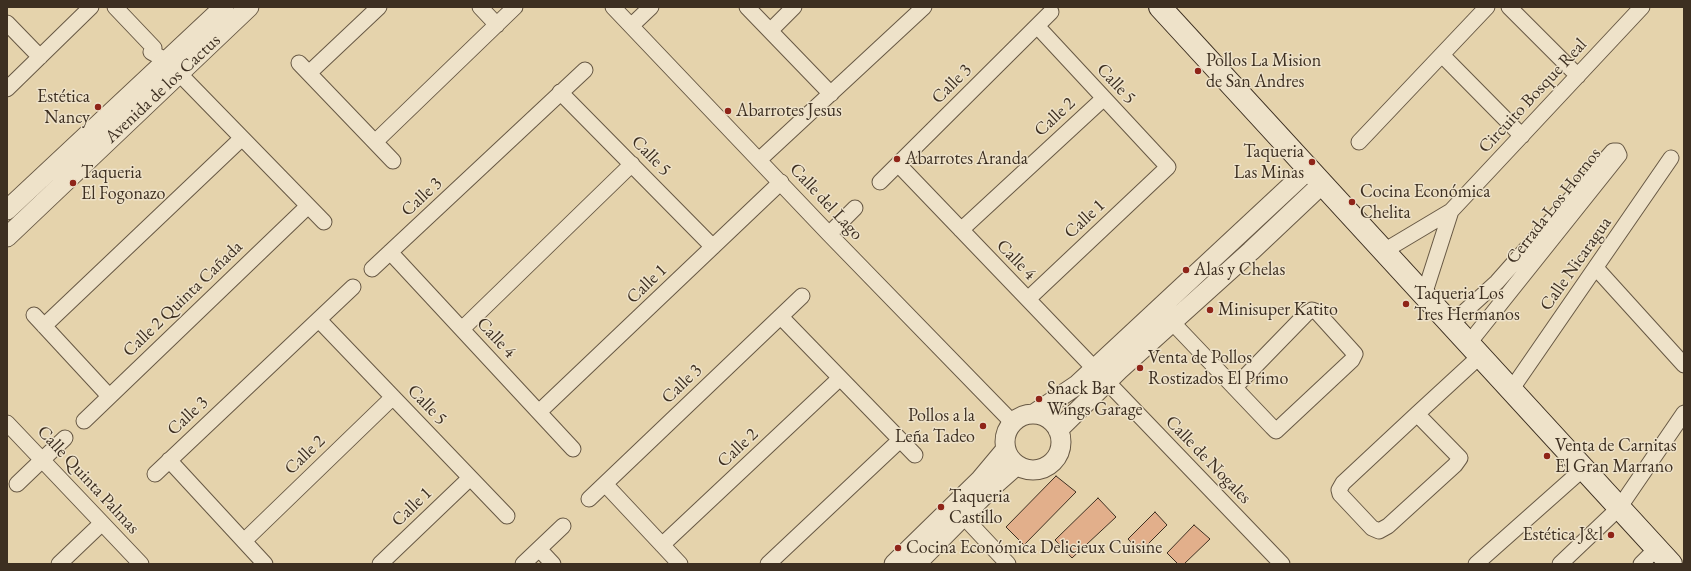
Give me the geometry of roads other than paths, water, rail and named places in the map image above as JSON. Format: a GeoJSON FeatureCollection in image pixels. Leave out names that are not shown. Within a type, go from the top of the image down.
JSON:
{"type":"FeatureCollection","features":[{"type":"Feature","properties":{"kind":"main road"},"geometry":{"type":"LineString","coordinates":[[1160,7],[1671,564]]}},
{"type":"Feature","properties":{"kind":"street"},"geometry":{"type":"LineString","coordinates":[[7,89],[91,7]]}},
{"type":"Feature","properties":{"kind":"street"},"geometry":{"type":"LineString","coordinates":[[115,7],[154,48],[151,52],[173,67],[324,222]]}},
{"type":"Feature","properties":{"kind":"street","name":"Avenida de los Cactus"},"geometry":{"type":"LineString","coordinates":[[7,236],[173,67],[224,7]]}},
{"type":"Feature","properties":{"kind":"street","name":"Avenida de los Cactus"},"geometry":{"type":"LineString","coordinates":[[7,210],[173,67],[249,7]]}},
{"type":"Feature","properties":{"kind":"street"},"geometry":{"type":"LineString","coordinates":[[379,7],[304,68],[393,161]]}},
{"type":"Feature","properties":{"kind":"street"},"geometry":{"type":"LineString","coordinates":[[480,7],[497,24]]}},
{"type":"Feature","properties":{"kind":"street"},"geometry":{"type":"LineString","coordinates":[[374,142],[515,7]]}},
{"type":"Feature","properties":{"kind":"street","name":"Calle del Lago"},"geometry":{"type":"LineString","coordinates":[[613,7],[829,234],[1012,422]]}},
{"type":"Feature","properties":{"kind":"street"},"geometry":{"type":"LineString","coordinates":[[631,26],[651,7]]}},
{"type":"Feature","properties":{"kind":"street"},"geometry":{"type":"LineString","coordinates":[[747,7],[830,94]]}},
{"type":"Feature","properties":{"kind":"street"},"geometry":{"type":"LineString","coordinates":[[770,31],[794,7]]}},
{"type":"Feature","properties":{"kind":"street"},"geometry":{"type":"LineString","coordinates":[[759,160],[924,7]]}},
{"type":"Feature","properties":{"kind":"street"},"geometry":{"type":"LineString","coordinates":[[1360,142],[1487,7]]}},
{"type":"Feature","properties":{"kind":"street"},"geometry":{"type":"LineString","coordinates":[[1508,7],[1578,76]]}},
{"type":"Feature","properties":{"kind":"street","name":"Circuito Bosque Real"},"geometry":{"type":"LineString","coordinates":[[1384,251],[1451,211],[1642,7]]}},
{"type":"Feature","properties":{"kind":"street","name":"Calle 3"},"geometry":{"type":"LineString","coordinates":[[880,182],[1051,12]]}},
{"type":"Feature","properties":{"kind":"street"},"geometry":{"type":"LineString","coordinates":[[7,23],[40,57]]}},
{"type":"Feature","properties":{"kind":"street","name":"Calle 5"},"geometry":{"type":"LineString","coordinates":[[1037,26],[1168,167]]}},
{"type":"Feature","properties":{"kind":"street"},"geometry":{"type":"LineString","coordinates":[[1442,54],[1522,136]]}},
{"type":"Feature","properties":{"kind":"street","name":"Calle 3"},"geometry":{"type":"LineString","coordinates":[[372,269],[584,70]]}},
{"type":"Feature","properties":{"kind":"street","name":"Calle 5"},"geometry":{"type":"LineString","coordinates":[[560,92],[713,247]]}},
{"type":"Feature","properties":{"kind":"street","name":"Calle 2"},"geometry":{"type":"LineString","coordinates":[[961,230],[1104,98]]}},
{"type":"Feature","properties":{"kind":"street"},"geometry":{"type":"LineString","coordinates":[[44,326],[242,138]]}},
{"type":"Feature","properties":{"kind":"street","name":"Cerrada Los Hornos"},"geometry":{"type":"LineString","coordinates":[[1417,414],[1460,458],[1394,521],[1379,530],[1372,528],[1340,494],[1339,490],[1343,483],[1417,414],[1475,350],[1509,293],[1619,155],[1617,151],[1613,151],[1497,282],[1451,324]]}},
{"type":"Feature","properties":{"kind":"street","name":"Calle Nicaragua"},"geometry":{"type":"LineString","coordinates":[[1511,390],[1671,158]]}},
{"type":"Feature","properties":{"kind":"street"},"geometry":{"type":"LineString","coordinates":[[462,329],[632,164]]}},
{"type":"Feature","properties":{"kind":"street","name":"Calle 4"},"geometry":{"type":"LineString","coordinates":[[898,164],[1101,375]]}},
{"type":"Feature","properties":{"kind":"street","name":"Calle 1"},"geometry":{"type":"LineString","coordinates":[[1028,299],[1168,167]]}},
{"type":"Feature","properties":{"kind":"street"},"geometry":{"type":"LineString","coordinates":[[1058,430],[1101,375],[1238,236],[1316,177]]}},
{"type":"Feature","properties":{"kind":"street"},"geometry":{"type":"LineString","coordinates":[[1034,414],[1077,385],[1101,375],[1172,322],[1251,251],[1316,177]]}},
{"type":"Feature","properties":{"kind":"street","name":"Calle 1"},"geometry":{"type":"LineString","coordinates":[[539,412],[781,182]]}},
{"type":"Feature","properties":{"kind":"street","name":"Calle 2 Quinta Cañada"},"geometry":{"type":"LineString","coordinates":[[84,420],[308,206]]}},
{"type":"Feature","properties":{"kind":"street"},"geometry":{"type":"LineString","coordinates":[[829,234],[855,208]]}},
{"type":"Feature","properties":{"kind":"street","name":"Circuito Bosque Real"},"geometry":{"type":"LineString","coordinates":[[1424,294],[1451,211]]}},
{"type":"Feature","properties":{"kind":"street"},"geometry":{"type":"LineString","coordinates":[[1238,236],[1251,251]]}},
{"type":"Feature","properties":{"kind":"street","name":"Calle 4"},"geometry":{"type":"LineString","coordinates":[[390,252],[573,449]]}},
{"type":"Feature","properties":{"kind":"street"},"geometry":{"type":"LineString","coordinates":[[1596,268],[1684,365]]}},
{"type":"Feature","properties":{"kind":"street","name":"Cerrada Los Hornos"},"geometry":{"type":"LineString","coordinates":[[1497,282],[1509,293]]}},
{"type":"Feature","properties":{"kind":"street","name":"Calle 3"},"geometry":{"type":"LineString","coordinates":[[155,474],[353,287]]}},
{"type":"Feature","properties":{"kind":"street","name":"Calle 3"},"geometry":{"type":"LineString","coordinates":[[589,499],[802,296]]}},
{"type":"Feature","properties":{"kind":"street"},"geometry":{"type":"LineString","coordinates":[[1172,322],[1276,431],[1352,360],[1355,354],[1317,312],[1312,310],[1306,314],[1235,387]]}},
{"type":"Feature","properties":{"kind":"street"},"geometry":{"type":"LineString","coordinates":[[34,315],[109,396]]}},
{"type":"Feature","properties":{"kind":"street"},"geometry":{"type":"LineString","coordinates":[[780,317],[915,455]]}},
{"type":"Feature","properties":{"kind":"street","name":"Calle 5"},"geometry":{"type":"LineString","coordinates":[[318,320],[507,516]]}},
{"type":"Feature","properties":{"kind":"street","name":"Calle de Nogales"},"geometry":{"type":"LineString","coordinates":[[1101,375],[1282,564]]}},
{"type":"Feature","properties":{"kind":"street","name":"Calle 2"},"geometry":{"type":"LineString","coordinates":[[662,545],[840,378]]}},
{"type":"Feature","properties":{"kind":"street","name":"Calle 2"},"geometry":{"type":"LineString","coordinates":[[244,541],[393,397]]}},
{"type":"Feature","properties":{"kind":"street"},"geometry":{"type":"LineString","coordinates":[[1560,564],[1620,508],[1684,413]]}},
{"type":"Feature","properties":{"kind":"street"},"geometry":{"type":"LineString","coordinates":[[1034,414],[1044,416],[1052,422],[1058,430],[1061,440],[1060,450],[1055,459],[1047,466],[1037,470],[1027,469],[1017,465],[1010,458],[1006,449],[1005,438],[1012,422],[1024,415],[1034,414]]}},
{"type":"Feature","properties":{"kind":"street","name":"Calle Quinta Palmas"},"geometry":{"type":"LineString","coordinates":[[7,423],[141,564]]}},
{"type":"Feature","properties":{"kind":"street"},"geometry":{"type":"LineString","coordinates":[[17,484],[65,438]]}},
{"type":"Feature","properties":{"kind":"street"},"geometry":{"type":"LineString","coordinates":[[768,564],[900,440]]}},
{"type":"Feature","properties":{"kind":"street"},"geometry":{"type":"LineString","coordinates":[[894,564],[980,480],[1006,449]]}},
{"type":"Feature","properties":{"kind":"street"},"geometry":{"type":"LineString","coordinates":[[169,460],[265,564]]}},
{"type":"Feature","properties":{"kind":"street"},"geometry":{"type":"LineString","coordinates":[[916,564],[963,516],[1017,465]]}},
{"type":"Feature","properties":{"kind":"street"},"geometry":{"type":"LineString","coordinates":[[1476,564],[1583,469]]}},
{"type":"Feature","properties":{"kind":"street","name":"Calle 1"},"geometry":{"type":"LineString","coordinates":[[380,564],[470,478]]}},
{"type":"Feature","properties":{"kind":"street"},"geometry":{"type":"LineString","coordinates":[[605,484],[680,564]]}},
{"type":"Feature","properties":{"kind":"street"},"geometry":{"type":"LineString","coordinates":[[963,516],[1008,564]]}},
{"type":"Feature","properties":{"kind":"street"},"geometry":{"type":"LineString","coordinates":[[59,564],[102,523]]}},
{"type":"Feature","properties":{"kind":"street"},"geometry":{"type":"LineString","coordinates":[[523,564],[563,526]]}},
{"type":"Feature","properties":{"kind":"street"},"geometry":{"type":"LineString","coordinates":[[1641,564],[1656,548]]}},
{"type":"Feature","properties":{"kind":"street"},"geometry":{"type":"LineString","coordinates":[[539,549],[553,564]]}},
{"type":"Feature","properties":{"kind":"place","name":"Pollos La Mision de San Andres"},"geometry":{"type":"Point","coordinates":[1198,71]}},
{"type":"Feature","properties":{"kind":"place","name":"Estética Nancy"},"geometry":{"type":"Point","coordinates":[98,107]}},
{"type":"Feature","properties":{"kind":"place","name":"Abarrotes Jesus"},"geometry":{"type":"Point","coordinates":[728,111]}},
{"type":"Feature","properties":{"kind":"place","name":"Abarrotes Aranda"},"geometry":{"type":"Point","coordinates":[897,159]}},
{"type":"Feature","properties":{"kind":"place","name":"Taqueria Las Minas"},"geometry":{"type":"Point","coordinates":[1312,162]}},
{"type":"Feature","properties":{"kind":"place","name":"Taqueria El Fogonazo"},"geometry":{"type":"Point","coordinates":[73,183]}},
{"type":"Feature","properties":{"kind":"place","name":"Cocina Económica Chelita"},"geometry":{"type":"Point","coordinates":[1352,202]}},
{"type":"Feature","properties":{"kind":"place","name":"Alas y Chelas"},"geometry":{"type":"Point","coordinates":[1186,270]}},
{"type":"Feature","properties":{"kind":"place","name":"Taqueria Los Tres Hermanos"},"geometry":{"type":"Point","coordinates":[1406,304]}},
{"type":"Feature","properties":{"kind":"place","name":"Minisuper Katito"},"geometry":{"type":"Point","coordinates":[1210,310]}},
{"type":"Feature","properties":{"kind":"place","name":"Venta de Pollos Rostizados El Primo"},"geometry":{"type":"Point","coordinates":[1140,368]}},
{"type":"Feature","properties":{"kind":"place","name":"Snack Bar Wings Garage"},"geometry":{"type":"Point","coordinates":[1039,399]}},
{"type":"Feature","properties":{"kind":"place","name":"Pollos a la Leña Tadeo"},"geometry":{"type":"Point","coordinates":[983,426]}},
{"type":"Feature","properties":{"kind":"place","name":"Venta de Carnitas El Gran Marrano"},"geometry":{"type":"Point","coordinates":[1547,456]}},
{"type":"Feature","properties":{"kind":"place","name":"Taqueria Castillo"},"geometry":{"type":"Point","coordinates":[941,507]}},
{"type":"Feature","properties":{"kind":"place","name":"Estética J&l"},"geometry":{"type":"Point","coordinates":[1611,535]}},
{"type":"Feature","properties":{"kind":"place","name":"Cocina Económica Delicieux Cuisine"},"geometry":{"type":"Point","coordinates":[898,548]}}]}
